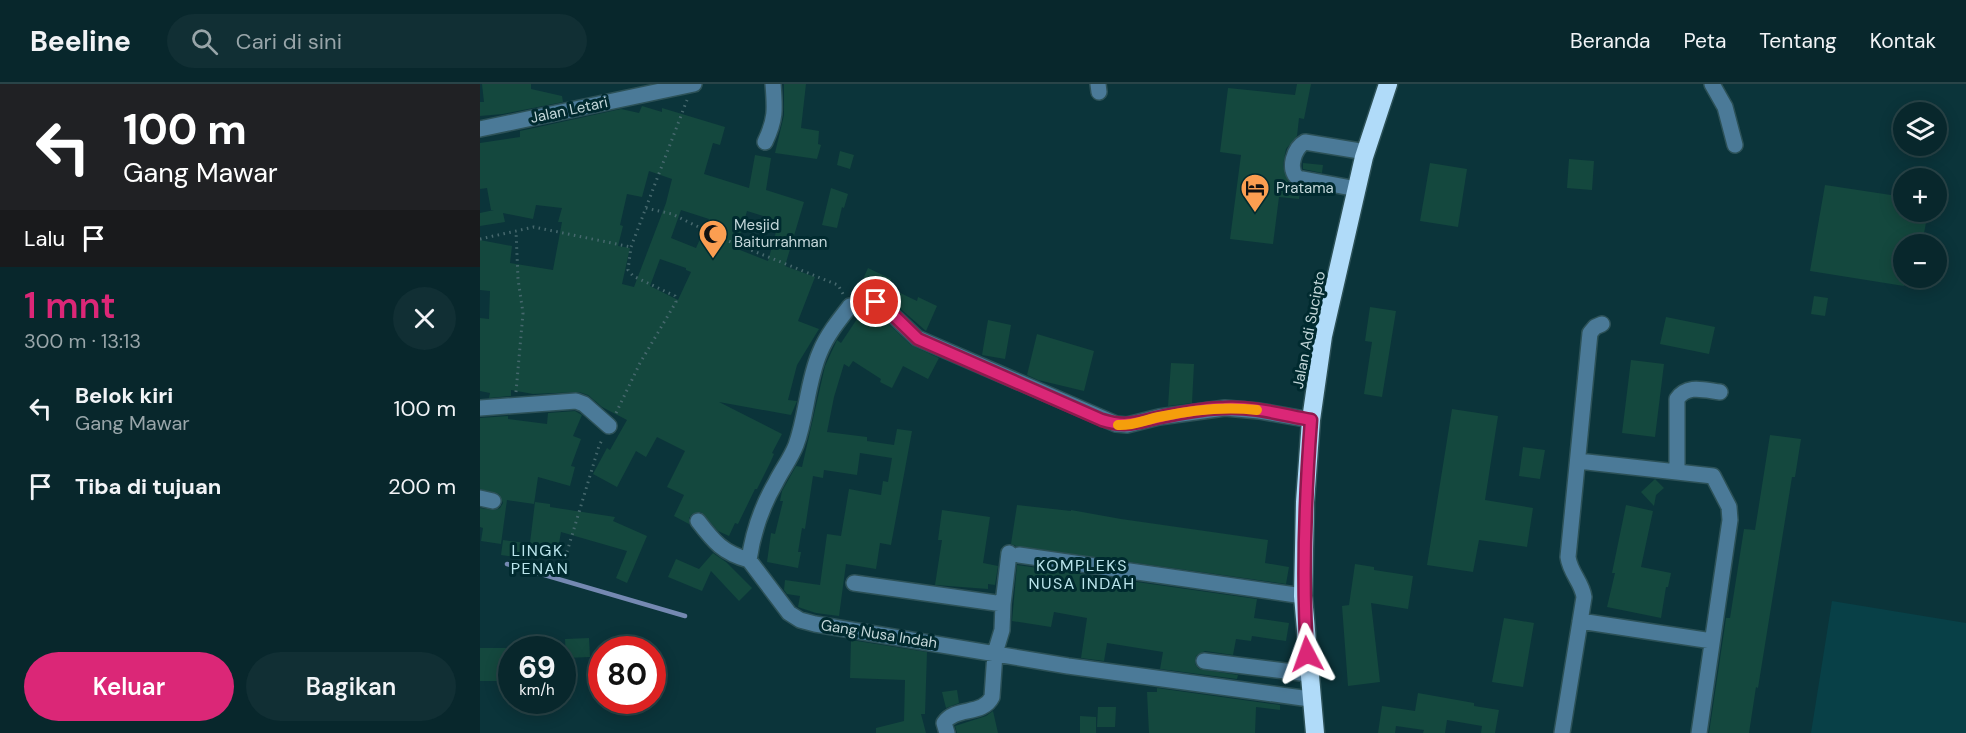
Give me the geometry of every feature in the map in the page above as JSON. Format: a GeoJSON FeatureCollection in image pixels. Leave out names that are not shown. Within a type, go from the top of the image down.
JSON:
{"type":"FeatureCollection","features":[{"type":"Feature","properties":{"kind":"highway","name":"Jalan Adi Sucipto"},"geometry":{"type":"LineString","coordinates":[[1315,733],[1309,674],[1294,595],[1305,502],[1311,420],[1323,336],[1366,152],[1388,84]]}},
{"type":"Feature","properties":{"kind":"street","name":"Jalan Letari"},"geometry":{"type":"LineString","coordinates":[[480,129],[631,90],[693,84]]}},
{"type":"Feature","properties":{"kind":"street"},"geometry":{"type":"LineString","coordinates":[[765,142],[773,124],[775,109],[773,84]]}},
{"type":"Feature","properties":{"kind":"street"},"geometry":{"type":"LineString","coordinates":[[1712,84],[1725,108],[1735,145]]}},
{"type":"Feature","properties":{"kind":"street"},"geometry":{"type":"LineString","coordinates":[[1357,189],[1298,178],[1292,169],[1296,151],[1299,145],[1305,142],[1366,152]]}},
{"type":"Feature","properties":{"kind":"street"},"geometry":{"type":"LineString","coordinates":[[876,302],[882,304],[918,339],[1102,420],[1116,424],[1127,425],[1159,417],[1225,408],[1311,420]]}},
{"type":"Feature","properties":{"kind":"street"},"geometry":{"type":"LineString","coordinates":[[698,521],[715,543],[726,552],[749,560],[756,528],[768,498],[795,447],[820,352],[832,330],[850,306]]}},
{"type":"Feature","properties":{"kind":"street"},"geometry":{"type":"LineString","coordinates":[[1562,733],[1584,601],[1583,589],[1571,569],[1568,557],[1590,333],[1602,324]]}},
{"type":"Feature","properties":{"kind":"street"},"geometry":{"type":"LineString","coordinates":[[1677,472],[1677,399],[1682,392],[1690,388],[1720,392]]}},
{"type":"Feature","properties":{"kind":"street"},"geometry":{"type":"LineString","coordinates":[[480,408],[576,401],[584,404],[609,426]]}},
{"type":"Feature","properties":{"kind":"street"},"geometry":{"type":"LineString","coordinates":[[1578,461],[1713,476],[1729,507],[1730,520],[1699,733]]}},
{"type":"Feature","properties":{"kind":"street"},"geometry":{"type":"LineString","coordinates":[[947,733],[944,723],[950,716],[983,707],[989,703],[994,688],[995,653],[1002,630],[1003,604],[1014,554],[1294,595]]}},
{"type":"Feature","properties":{"kind":"street","name":"Gang Nusa Indah"},"geometry":{"type":"LineString","coordinates":[[749,560],[789,613],[800,620],[815,624],[1079,667],[1310,699]]}},
{"type":"Feature","properties":{"kind":"street"},"geometry":{"type":"LineString","coordinates":[[854,583],[1003,604]]}},
{"type":"Feature","properties":{"kind":"street"},"geometry":{"type":"LineString","coordinates":[[1580,621],[1712,641]]}},
{"type":"Feature","properties":{"kind":"street"},"geometry":{"type":"LineString","coordinates":[[1204,661],[1309,674]]}},
{"type":"Feature","properties":{"kind":"path"},"geometry":{"type":"LineString","coordinates":[[560,575],[599,446],[640,363],[676,302],[675,296],[629,273],[628,270],[631,247],[658,173],[679,127],[693,84]]}},
{"type":"Feature","properties":{"kind":"path"},"geometry":{"type":"LineString","coordinates":[[646,208],[672,214],[721,238],[838,285],[850,306]]}},
{"type":"Feature","properties":{"kind":"path"},"geometry":{"type":"LineString","coordinates":[[480,239],[534,227],[631,247]]}},
{"type":"Feature","properties":{"kind":"path"},"geometry":{"type":"LineString","coordinates":[[516,231],[518,279],[523,313],[515,386],[517,406]]}},
{"type":"Feature","properties":{"kind":"shaded area"},"geometry":{"type":"Polygon","coordinates":[[[1832,601],[1966,623],[1966,733],[1811,733],[1832,601]]]}},
{"type":"Feature","properties":{"kind":"building"},"geometry":{"type":"Polygon","coordinates":[[[482,84],[531,84],[531,89],[562,96],[563,102],[503,114],[480,116],[480,102],[484,102],[482,84]]]}},
{"type":"Feature","properties":{"kind":"building"},"geometry":{"type":"Polygon","coordinates":[[[784,84],[806,84],[801,128],[819,131],[818,144],[821,145],[817,159],[775,153],[784,115],[784,84]]]}},
{"type":"Feature","properties":{"kind":"building"},"geometry":{"type":"Polygon","coordinates":[[[1297,84],[1311,84],[1304,119],[1299,118],[1297,136],[1286,149],[1283,165],[1288,181],[1291,185],[1300,188],[1299,199],[1279,197],[1273,244],[1230,239],[1241,155],[1220,152],[1228,88],[1295,95],[1297,84]]]}},
{"type":"Feature","properties":{"kind":"building"},"geometry":{"type":"Polygon","coordinates":[[[642,106],[662,112],[662,108],[725,127],[720,145],[713,143],[704,174],[749,188],[755,155],[771,158],[766,190],[804,202],[785,266],[815,277],[798,321],[819,329],[797,365],[788,400],[797,401],[791,415],[719,402],[782,434],[757,489],[729,536],[718,531],[701,512],[692,514],[689,524],[674,516],[684,495],[667,487],[685,451],[657,437],[646,457],[636,451],[617,487],[593,474],[607,448],[610,450],[627,420],[602,407],[588,395],[579,392],[533,394],[511,390],[511,396],[489,398],[490,393],[480,391],[480,318],[489,319],[490,291],[480,290],[480,240],[512,246],[510,263],[553,270],[562,222],[558,222],[562,208],[536,205],[533,219],[503,213],[505,222],[480,226],[480,213],[494,210],[491,210],[487,188],[480,189],[480,143],[520,137],[520,131],[621,109],[639,113],[642,106]],[[649,171],[642,197],[627,194],[618,246],[630,248],[622,284],[634,287],[666,203],[672,179],[649,171]],[[681,210],[671,238],[696,248],[709,219],[681,210]],[[747,211],[737,246],[741,248],[740,250],[768,261],[779,221],[747,211]],[[660,259],[650,286],[678,300],[691,272],[660,259]]]}},
{"type":"Feature","properties":{"kind":"building"},"geometry":{"type":"Polygon","coordinates":[[[840,151],[854,155],[850,169],[837,165],[840,151]]]}},
{"type":"Feature","properties":{"kind":"building"},"geometry":{"type":"Polygon","coordinates":[[[1569,159],[1594,161],[1592,190],[1567,188],[1569,159]]]}},
{"type":"Feature","properties":{"kind":"building"},"geometry":{"type":"Polygon","coordinates":[[[1303,163],[1323,165],[1322,173],[1303,169],[1303,163]]]}},
{"type":"Feature","properties":{"kind":"building"},"geometry":{"type":"Polygon","coordinates":[[[1430,163],[1467,169],[1458,227],[1420,221],[1430,163]]]}},
{"type":"Feature","properties":{"kind":"building"},"geometry":{"type":"Polygon","coordinates":[[[1825,185],[1893,195],[1893,222],[1926,222],[1924,234],[1893,234],[1893,284],[1810,271],[1825,185]]]}},
{"type":"Feature","properties":{"kind":"building"},"geometry":{"type":"Polygon","coordinates":[[[831,188],[848,194],[837,228],[822,225],[831,188]]]}},
{"type":"Feature","properties":{"kind":"building"},"geometry":{"type":"Polygon","coordinates":[[[868,268],[891,279],[883,295],[860,286],[868,268]]]}},
{"type":"Feature","properties":{"kind":"building"},"geometry":{"type":"Polygon","coordinates":[[[892,289],[917,301],[918,297],[937,306],[926,331],[888,298],[892,289]]]}},
{"type":"Feature","properties":{"kind":"building"},"geometry":{"type":"Polygon","coordinates":[[[1814,296],[1828,298],[1825,316],[1811,314],[1814,296]]]}},
{"type":"Feature","properties":{"kind":"building"},"geometry":{"type":"Polygon","coordinates":[[[1370,307],[1396,311],[1382,397],[1364,394],[1372,342],[1365,341],[1370,307]]]}},
{"type":"Feature","properties":{"kind":"building"},"geometry":{"type":"Polygon","coordinates":[[[859,316],[875,326],[880,316],[911,345],[939,358],[928,379],[903,366],[892,388],[880,382],[881,379],[853,361],[849,367],[844,364],[827,432],[867,437],[867,441],[894,445],[897,429],[912,431],[891,545],[880,543],[876,569],[846,564],[839,616],[816,613],[798,607],[800,596],[787,594],[784,590],[785,580],[820,585],[827,534],[841,536],[849,489],[881,495],[883,481],[888,482],[892,458],[860,453],[857,475],[824,470],[823,478],[813,476],[805,529],[802,528],[798,552],[801,552],[798,568],[767,562],[771,533],[775,534],[783,501],[780,501],[782,491],[796,466],[802,467],[825,366],[837,340],[841,343],[859,316]]]}},
{"type":"Feature","properties":{"kind":"building"},"geometry":{"type":"Polygon","coordinates":[[[1666,317],[1715,327],[1709,354],[1660,344],[1666,317]]]}},
{"type":"Feature","properties":{"kind":"building"},"geometry":{"type":"Polygon","coordinates":[[[988,320],[1011,325],[1005,359],[982,355],[988,320]]]}},
{"type":"Feature","properties":{"kind":"building"},"geometry":{"type":"Polygon","coordinates":[[[1037,334],[1094,351],[1084,391],[1038,380],[1027,375],[1037,334]]]}},
{"type":"Feature","properties":{"kind":"building"},"geometry":{"type":"Polygon","coordinates":[[[1631,360],[1664,364],[1655,437],[1622,433],[1631,360]]]}},
{"type":"Feature","properties":{"kind":"building"},"geometry":{"type":"Polygon","coordinates":[[[1171,363],[1194,364],[1192,403],[1168,406],[1171,363]]]}},
{"type":"Feature","properties":{"kind":"building"},"geometry":{"type":"Polygon","coordinates":[[[1452,409],[1498,416],[1485,500],[1533,508],[1527,547],[1479,540],[1473,572],[1427,565],[1452,409]]]}},
{"type":"Feature","properties":{"kind":"building"},"geometry":{"type":"Polygon","coordinates":[[[575,411],[582,415],[573,436],[581,439],[571,466],[575,467],[570,486],[538,477],[534,504],[507,500],[501,544],[481,541],[483,528],[480,527],[480,508],[495,510],[503,503],[499,494],[480,489],[480,418],[508,416],[508,419],[547,424],[548,413],[575,411]]]}},
{"type":"Feature","properties":{"kind":"building"},"geometry":{"type":"Polygon","coordinates":[[[1770,435],[1801,439],[1795,477],[1792,477],[1749,733],[1709,733],[1726,618],[1730,618],[1744,529],[1755,530],[1770,435]]]}},
{"type":"Feature","properties":{"kind":"building"},"geometry":{"type":"Polygon","coordinates":[[[1523,447],[1545,450],[1540,479],[1519,476],[1523,447]]]}},
{"type":"Feature","properties":{"kind":"building"},"geometry":{"type":"Polygon","coordinates":[[[1655,479],[1664,488],[1656,495],[1654,506],[1641,492],[1655,479]]]}},
{"type":"Feature","properties":{"kind":"building"},"geometry":{"type":"Polygon","coordinates":[[[535,502],[550,504],[550,507],[615,517],[613,521],[647,536],[627,583],[616,578],[627,551],[561,532],[557,555],[529,551],[535,502]]]}},
{"type":"Feature","properties":{"kind":"building"},"geometry":{"type":"Polygon","coordinates":[[[1017,505],[1071,510],[1268,540],[1265,563],[1289,567],[1286,584],[1016,546],[1011,544],[1017,505]]]}},
{"type":"Feature","properties":{"kind":"building"},"geometry":{"type":"Polygon","coordinates":[[[1626,505],[1653,511],[1641,567],[1671,573],[1668,587],[1666,587],[1661,618],[1607,607],[1626,505]]]}},
{"type":"Feature","properties":{"kind":"building"},"geometry":{"type":"Polygon","coordinates":[[[942,510],[990,517],[983,563],[998,566],[995,585],[988,584],[988,589],[935,585],[942,540],[938,540],[942,510]]]}},
{"type":"Feature","properties":{"kind":"building"},"geometry":{"type":"Polygon","coordinates":[[[503,540],[526,543],[524,558],[501,555],[503,540]]]}},
{"type":"Feature","properties":{"kind":"building"},"geometry":{"type":"Polygon","coordinates":[[[713,553],[726,562],[752,588],[739,601],[711,571],[702,591],[668,577],[676,559],[699,569],[713,553]]]}},
{"type":"Feature","properties":{"kind":"building"},"geometry":{"type":"Polygon","coordinates":[[[1355,564],[1374,567],[1374,570],[1413,576],[1408,609],[1371,603],[1380,682],[1348,686],[1342,606],[1349,605],[1355,564]]]}},
{"type":"Feature","properties":{"kind":"building"},"geometry":{"type":"Polygon","coordinates":[[[1017,565],[1257,599],[1254,618],[1289,623],[1286,641],[1252,636],[1251,641],[1236,639],[1233,655],[1205,651],[1196,656],[1195,664],[1199,669],[1238,675],[1237,679],[1160,669],[1163,652],[1107,643],[1104,661],[1081,658],[1087,618],[1054,612],[1051,627],[1012,621],[1017,565]]]}},
{"type":"Feature","properties":{"kind":"building"},"geometry":{"type":"Polygon","coordinates":[[[1504,618],[1534,623],[1523,687],[1492,682],[1504,618]]]}},
{"type":"Feature","properties":{"kind":"building"},"geometry":{"type":"Polygon","coordinates":[[[588,638],[588,657],[576,658],[576,639],[588,638]]]}},
{"type":"Feature","properties":{"kind":"building"},"geometry":{"type":"Polygon","coordinates":[[[851,640],[927,652],[925,714],[921,714],[926,733],[876,733],[876,728],[904,721],[905,680],[850,678],[851,640]]]}},
{"type":"Feature","properties":{"kind":"building"},"geometry":{"type":"Polygon","coordinates":[[[480,648],[498,648],[498,681],[480,681],[480,648]]]}},
{"type":"Feature","properties":{"kind":"building"},"geometry":{"type":"Polygon","coordinates":[[[1157,688],[1280,705],[1280,710],[1256,707],[1255,733],[1149,733],[1147,692],[1157,692],[1157,688]]]}},
{"type":"Feature","properties":{"kind":"building"},"geometry":{"type":"Polygon","coordinates":[[[957,690],[959,703],[946,708],[942,692],[957,690]]]}},
{"type":"Feature","properties":{"kind":"building"},"geometry":{"type":"Polygon","coordinates":[[[1418,693],[1499,710],[1495,733],[1481,733],[1482,726],[1447,720],[1445,733],[1423,733],[1424,730],[1396,726],[1395,733],[1378,733],[1382,706],[1415,711],[1418,693]]]}},
{"type":"Feature","properties":{"kind":"building"},"geometry":{"type":"Polygon","coordinates":[[[1098,707],[1116,707],[1115,727],[1097,727],[1098,707]]]}},
{"type":"Feature","properties":{"kind":"building"},"geometry":{"type":"Polygon","coordinates":[[[993,711],[998,733],[957,733],[955,726],[986,716],[993,711]]]}},
{"type":"Feature","properties":{"kind":"building"},"geometry":{"type":"Polygon","coordinates":[[[1080,716],[1096,717],[1096,733],[1080,733],[1080,716]]]}},
{"type":"Feature","properties":{"kind":"waterway"},"geometry":{"type":"LineString","coordinates":[[507,564],[685,616]]}},
{"type":"Feature","properties":{"kind":"slow traffic"},"geometry":{"type":"LineString","coordinates":[[1118,425],[1214,409],[1257,410]]}},
{"type":"Feature","properties":{"kind":"place","name":"Pratama"},"geometry":{"type":"Point","coordinates":[1255,214]}},
{"type":"Feature","properties":{"kind":"place","name":"Mesjid Baiturrahman"},"geometry":{"type":"Point","coordinates":[713,260]}},
{"type":"Feature","properties":{"kind":"district","name":"LINGK. PENAN"},"geometry":{"type":"Point","coordinates":[540,559]}},
{"type":"Feature","properties":{"kind":"district","name":"KOMPLEKS NUSA INDAH"},"geometry":{"type":"Point","coordinates":[1082,574]}},
{"type":"Feature","properties":{"kind":"route"},"geometry":{"type":"LineString","coordinates":[[876,302],[882,304],[918,339],[1102,420],[1116,424],[1127,425],[1159,417],[1225,408],[1240,408],[1311,420],[1305,502],[1304,596],[1307,654]]}}]}
